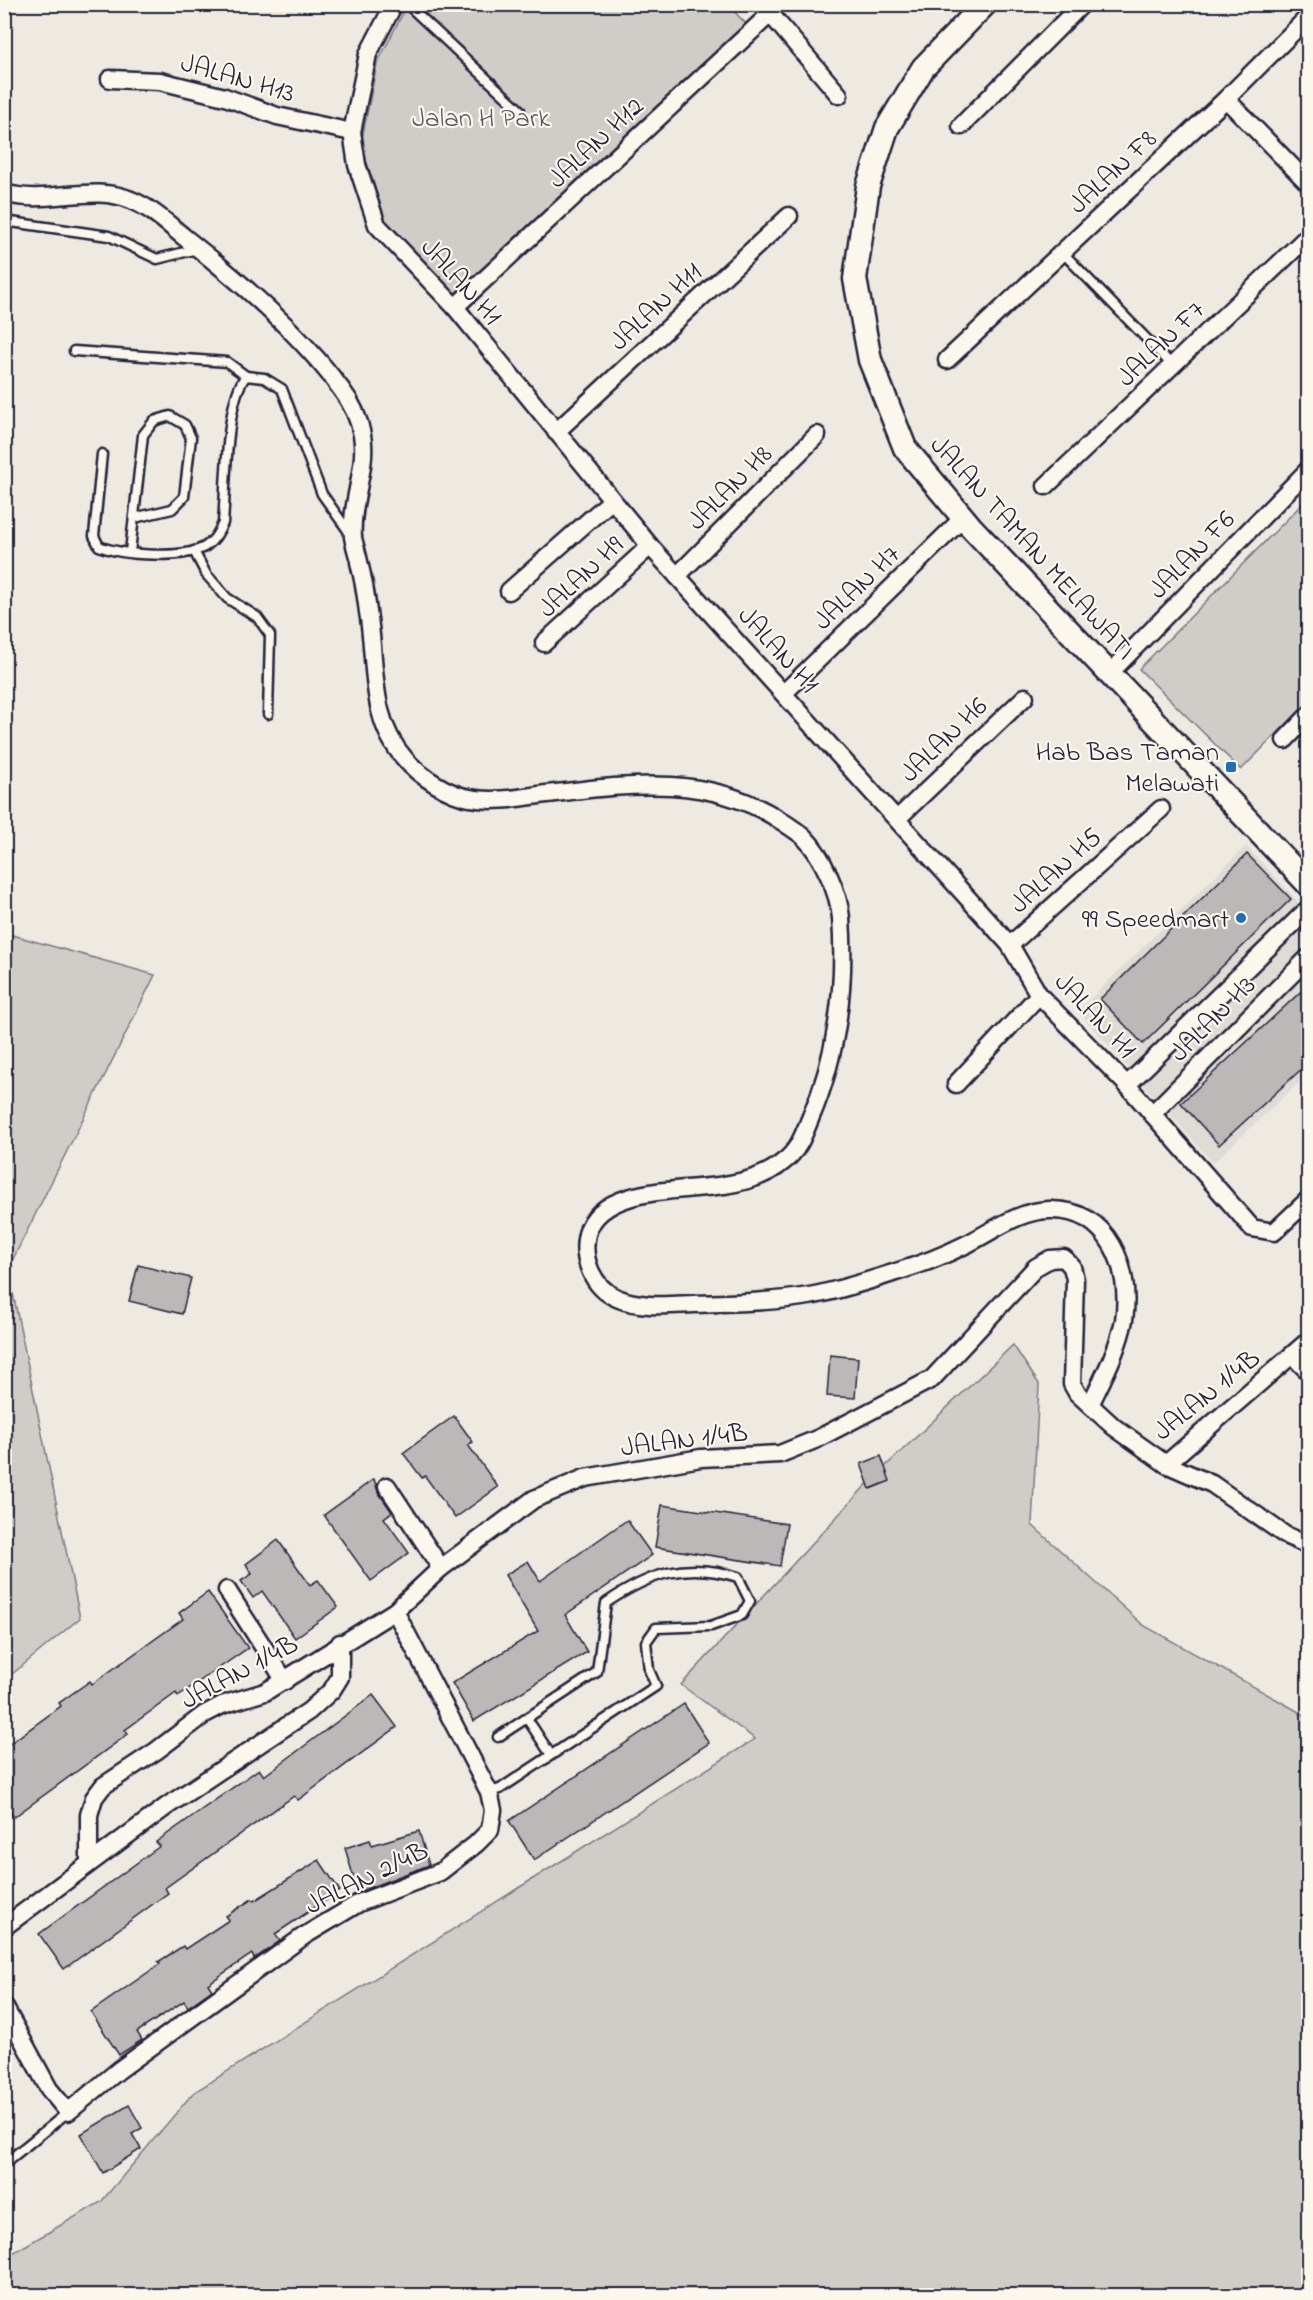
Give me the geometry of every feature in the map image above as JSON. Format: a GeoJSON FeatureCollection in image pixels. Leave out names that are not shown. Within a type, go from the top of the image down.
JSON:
{"type":"FeatureCollection","features":[{"type":"Feature","properties":{"kind":"main road","name":"JALAN TAMAN MELAWATI"},"geometry":{"type":"LineString","coordinates":[[985,4],[923,68],[887,128],[868,186],[855,279],[870,360],[905,448],[963,518],[1308,884]]}},
{"type":"Feature","properties":{"kind":"street","name":"JALAN H1"},"geometry":{"type":"LineString","coordinates":[[394,4],[368,54],[351,132],[357,165],[377,225],[454,307],[650,546],[1010,945],[1039,995],[1127,1085],[1252,1228],[1274,1232],[1308,1200]]}},
{"type":"Feature","properties":{"kind":"street"},"geometry":{"type":"LineString","coordinates":[[961,126],[1082,4]]}},
{"type":"Feature","properties":{"kind":"street"},"geometry":{"type":"LineString","coordinates":[[766,9],[839,95]]}},
{"type":"Feature","properties":{"kind":"street","name":"JALAN H12"},"geometry":{"type":"LineString","coordinates":[[454,307],[766,9]]}},
{"type":"Feature","properties":{"kind":"street","name":"JALAN F8"},"geometry":{"type":"LineString","coordinates":[[947,360],[1226,99],[1308,17]]}},
{"type":"Feature","properties":{"kind":"street","name":"JALAN H13"},"geometry":{"type":"LineString","coordinates":[[110,80],[160,81],[225,97],[277,116],[351,132]]}},
{"type":"Feature","properties":{"kind":"street"},"geometry":{"type":"LineString","coordinates":[[1226,99],[1308,183]]}},
{"type":"Feature","properties":{"kind":"street"},"geometry":{"type":"LineString","coordinates":[[4,193],[19,197],[99,194],[125,197],[151,210],[199,248],[264,306],[337,383],[353,406],[364,439],[352,538],[360,565],[371,630],[375,692],[384,724],[405,759],[440,786],[468,798],[500,799],[608,786],[675,785],[722,791],[762,808],[803,836],[824,868],[841,911],[837,1034],[826,1081],[797,1150],[779,1167],[758,1176],[725,1185],[685,1188],[632,1197],[610,1204],[593,1220],[585,1239],[587,1267],[601,1289],[620,1300],[651,1305],[744,1302],[813,1295],[902,1271],[965,1245],[1015,1217],[1043,1210],[1065,1210],[1088,1217],[1112,1241],[1124,1276],[1125,1315],[1114,1356],[1090,1403]]}},
{"type":"Feature","properties":{"kind":"street","name":"JALAN H11"},"geometry":{"type":"LineString","coordinates":[[556,432],[789,216]]}},
{"type":"Feature","properties":{"kind":"street","name":"JALAN F7"},"geometry":{"type":"LineString","coordinates":[[1046,486],[1308,236]]}},
{"type":"Feature","properties":{"kind":"street","name":"JALAN H8"},"geometry":{"type":"LineString","coordinates":[[677,576],[817,435]]}},
{"type":"Feature","properties":{"kind":"street","name":"JALAN F6"},"geometry":{"type":"LineString","coordinates":[[1109,674],[1308,470]]}},
{"type":"Feature","properties":{"kind":"street"},"geometry":{"type":"LineString","coordinates":[[509,591],[611,501]]}},
{"type":"Feature","properties":{"kind":"street","name":"JALAN H7"},"geometry":{"type":"LineString","coordinates":[[784,692],[963,518]]}},
{"type":"Feature","properties":{"kind":"street","name":"JALAN H9"},"geometry":{"type":"LineString","coordinates":[[544,643],[650,546]]}},
{"type":"Feature","properties":{"kind":"street","name":"JALAN H6"},"geometry":{"type":"LineString","coordinates":[[897,819],[1024,696]]}},
{"type":"Feature","properties":{"kind":"street"},"geometry":{"type":"LineString","coordinates":[[1285,740],[1308,716]]}},
{"type":"Feature","properties":{"kind":"street","name":"JALAN H5"},"geometry":{"type":"LineString","coordinates":[[1010,945],[1161,809]]}},
{"type":"Feature","properties":{"kind":"street","name":"JALAN H3"},"geometry":{"type":"LineString","coordinates":[[1127,1085],[1308,909]]}},
{"type":"Feature","properties":{"kind":"street","name":"JALAN H3"},"geometry":{"type":"LineString","coordinates":[[1152,1114],[1308,958]]}},
{"type":"Feature","properties":{"kind":"street"},"geometry":{"type":"LineString","coordinates":[[956,1084],[1039,995]]}},
{"type":"Feature","properties":{"kind":"street","name":"JALAN 1/4B"},"geometry":{"type":"LineString","coordinates":[[89,1862],[89,1815],[94,1798],[104,1786],[205,1714],[222,1705],[256,1696],[285,1681],[340,1643],[395,1611],[441,1568],[534,1499],[585,1478],[701,1458],[780,1454],[893,1401],[932,1379],[1036,1267],[1050,1259],[1064,1258],[1072,1267],[1076,1297],[1072,1384],[1077,1393],[1114,1427],[1166,1464],[1308,1341]]}},
{"type":"Feature","properties":{"kind":"street"},"geometry":{"type":"LineString","coordinates":[[1293,1356],[1308,1371]]}},
{"type":"Feature","properties":{"kind":"street"},"geometry":{"type":"LineString","coordinates":[[1166,1464],[1212,1484],[1285,1535],[1308,1545]]}},
{"type":"Feature","properties":{"kind":"street"},"geometry":{"type":"LineString","coordinates":[[387,1486],[441,1568]]}},
{"type":"Feature","properties":{"kind":"street"},"geometry":{"type":"LineString","coordinates":[[227,1590],[285,1681]]}},
{"type":"Feature","properties":{"kind":"street","name":"JALAN 2/4B"},"geometry":{"type":"LineString","coordinates":[[68,2112],[119,2070],[303,1936],[359,1903],[440,1872],[490,1830],[493,1810],[489,1792],[395,1611]]}},
{"type":"Feature","properties":{"kind":"street"},"geometry":{"type":"LineString","coordinates":[[4,1927],[89,1862],[231,1761],[309,1711],[332,1690],[340,1677],[340,1643]]}},
{"type":"Feature","properties":{"kind":"street"},"geometry":{"type":"LineString","coordinates":[[4,2006],[49,2089],[68,2112]]}},
{"type":"Feature","properties":{"kind":"lane"},"geometry":{"type":"LineString","coordinates":[[407,4],[519,110]]}},
{"type":"Feature","properties":{"kind":"lane"},"geometry":{"type":"LineString","coordinates":[[4,220],[109,236],[157,259],[199,248]]}},
{"type":"Feature","properties":{"kind":"lane"},"geometry":{"type":"LineString","coordinates":[[1063,253],[1173,366]]}},
{"type":"Feature","properties":{"kind":"lane"},"geometry":{"type":"LineString","coordinates":[[74,351],[227,362],[246,376],[264,378],[282,389],[322,494],[341,518],[352,538]]}},
{"type":"Feature","properties":{"kind":"lane"},"geometry":{"type":"LineString","coordinates":[[102,454],[94,536],[99,546],[110,550],[177,554],[205,547],[217,536],[222,523],[232,414],[238,386],[246,376]]}},
{"type":"Feature","properties":{"kind":"lane"},"geometry":{"type":"LineString","coordinates":[[130,552],[143,435],[154,421],[170,416],[185,425],[190,438],[184,497],[172,509],[134,518]]}},
{"type":"Feature","properties":{"kind":"lane"},"geometry":{"type":"LineString","coordinates":[[194,551],[206,574],[227,598],[257,617],[270,635],[268,714]]}},
{"type":"Feature","properties":{"kind":"lane"},"geometry":{"type":"LineString","coordinates":[[489,1792],[500,1789],[656,1686],[649,1670],[646,1642],[656,1628],[711,1626],[742,1615],[750,1601],[738,1577],[724,1572],[678,1569],[631,1586],[606,1603],[597,1672],[528,1720],[498,1737]]}},
{"type":"Feature","properties":{"kind":"lane"},"geometry":{"type":"LineString","coordinates":[[528,1720],[551,1755]]}},
{"type":"Feature","properties":{"kind":"lane"},"geometry":{"type":"LineString","coordinates":[[4,2164],[68,2112]]}},
{"type":"Feature","properties":{"kind":"shaded area"},"geometry":{"type":"Polygon","coordinates":[[[1246,846],[1308,912],[1308,1074],[1213,1163],[1078,1011],[1246,846]]]}},
{"type":"Feature","properties":{"kind":"green space","name":"Jalan H Park"},"geometry":{"type":"Polygon","coordinates":[[[407,5],[728,5],[746,24],[451,297],[386,222],[361,144],[377,64],[407,5]]]}},
{"type":"Feature","properties":{"kind":"green space"},"geometry":{"type":"Polygon","coordinates":[[[1308,498],[1308,702],[1241,770],[1139,669],[1308,498]]]}},
{"type":"Feature","properties":{"kind":"green space"},"geometry":{"type":"Polygon","coordinates":[[[5,933],[155,975],[8,1269],[80,1618],[5,1680],[5,933]]]}},
{"type":"Feature","properties":{"kind":"green space"},"geometry":{"type":"Polygon","coordinates":[[[1013,1345],[1039,1384],[1032,1525],[1143,1625],[1308,1717],[1308,2295],[5,2296],[4,2258],[101,2202],[193,2093],[755,1739],[681,1685],[870,1481],[1013,1345]]]}},
{"type":"Feature","properties":{"kind":"building"},"geometry":{"type":"Polygon","coordinates":[[[1247,854],[1291,899],[1143,1044],[1100,999],[1247,854]]]}},
{"type":"Feature","properties":{"kind":"building"},"geometry":{"type":"Polygon","coordinates":[[[1308,985],[1308,1063],[1219,1145],[1181,1103],[1308,985]]]}},
{"type":"Feature","properties":{"kind":"building"},"geometry":{"type":"Polygon","coordinates":[[[138,1265],[191,1278],[182,1314],[129,1301],[138,1265]]]}},
{"type":"Feature","properties":{"kind":"building"},"geometry":{"type":"Polygon","coordinates":[[[830,1355],[858,1358],[855,1398],[827,1396],[830,1355]]]}},
{"type":"Feature","properties":{"kind":"building"},"geometry":{"type":"Polygon","coordinates":[[[454,1416],[473,1442],[468,1445],[498,1487],[455,1518],[425,1476],[422,1478],[403,1453],[454,1416]]]}},
{"type":"Feature","properties":{"kind":"building"},"geometry":{"type":"Polygon","coordinates":[[[881,1456],[890,1481],[870,1489],[861,1464],[881,1456]]]}},
{"type":"Feature","properties":{"kind":"building"},"geometry":{"type":"Polygon","coordinates":[[[374,1479],[378,1492],[392,1512],[384,1518],[409,1553],[371,1581],[324,1515],[374,1479]]]}},
{"type":"Feature","properties":{"kind":"building"},"geometry":{"type":"Polygon","coordinates":[[[662,1505],[787,1524],[780,1566],[655,1547],[662,1505]]]}},
{"type":"Feature","properties":{"kind":"building"},"geometry":{"type":"Polygon","coordinates":[[[627,1520],[652,1555],[565,1615],[587,1652],[474,1721],[452,1683],[538,1631],[505,1575],[528,1561],[540,1581],[627,1520]]]}},
{"type":"Feature","properties":{"kind":"building"},"geometry":{"type":"Polygon","coordinates":[[[278,1540],[310,1585],[318,1580],[338,1607],[295,1638],[262,1591],[253,1598],[241,1581],[252,1574],[246,1564],[278,1540]]]}},
{"type":"Feature","properties":{"kind":"building"},"geometry":{"type":"Polygon","coordinates":[[[208,1592],[248,1648],[178,1696],[176,1693],[125,1730],[128,1734],[14,1817],[4,1803],[4,1748],[61,1706],[59,1703],[90,1681],[92,1684],[183,1619],[179,1613],[208,1592]]]}},
{"type":"Feature","properties":{"kind":"building"},"geometry":{"type":"Polygon","coordinates":[[[373,1695],[397,1727],[298,1800],[294,1796],[165,1888],[168,1893],[64,1969],[39,1934],[160,1846],[156,1842],[259,1769],[264,1776],[373,1695]]]}},
{"type":"Feature","properties":{"kind":"building"},"geometry":{"type":"Polygon","coordinates":[[[684,1704],[709,1743],[534,1860],[509,1821],[684,1704]]]}},
{"type":"Feature","properties":{"kind":"building"},"geometry":{"type":"Polygon","coordinates":[[[419,1831],[429,1865],[358,1892],[345,1848],[370,1840],[372,1845],[419,1831]]]}},
{"type":"Feature","properties":{"kind":"building"},"geometry":{"type":"Polygon","coordinates":[[[319,1860],[340,1891],[275,1934],[280,1941],[254,1959],[252,1954],[208,1984],[212,1990],[188,2007],[184,2001],[137,2032],[142,2040],[119,2055],[91,2012],[160,1964],[158,1962],[183,1946],[185,1949],[229,1920],[226,1916],[319,1860]]]}},
{"type":"Feature","properties":{"kind":"building"},"geometry":{"type":"Polygon","coordinates":[[[129,2105],[142,2128],[132,2134],[141,2149],[103,2173],[81,2134],[129,2105]]]}},
{"type":"Feature","properties":{"kind":"place","name":"Hab Bas Taman Melawati"},"geometry":{"type":"Point","coordinates":[1231,767]}},
{"type":"Feature","properties":{"kind":"place","name":"99 Speedmart"},"geometry":{"type":"Point","coordinates":[1241,918]}}]}
